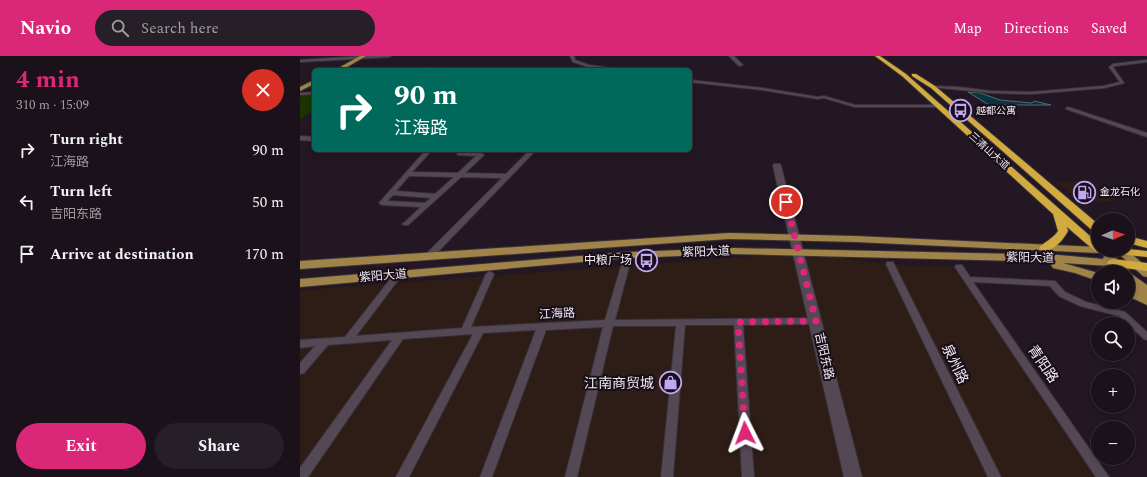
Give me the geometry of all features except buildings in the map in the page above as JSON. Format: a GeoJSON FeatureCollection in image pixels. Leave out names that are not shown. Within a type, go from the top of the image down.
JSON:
{"type":"FeatureCollection","features":[{"type":"Feature","properties":{"kind":"highway","name":"三清山大道"},"geometry":{"type":"LineString","coordinates":[[877,56],[904,75],[940,106],[1091,243]]}},
{"type":"Feature","properties":{"kind":"highway","name":"三清山大道"},"geometry":{"type":"LineString","coordinates":[[885,56],[933,88],[1091,224]]}},
{"type":"Feature","properties":{"kind":"highway"},"geometry":{"type":"LineString","coordinates":[[1047,248],[1058,239],[1063,231],[1058,214]]}},
{"type":"Feature","properties":{"kind":"highway"},"geometry":{"type":"LineString","coordinates":[[1081,215],[1091,221]]}},
{"type":"Feature","properties":{"kind":"highway"},"geometry":{"type":"LineString","coordinates":[[1135,241],[1147,245]]}},
{"type":"Feature","properties":{"kind":"highway"},"geometry":{"type":"LineString","coordinates":[[1135,253],[1147,254]]}},
{"type":"Feature","properties":{"kind":"highway"},"geometry":{"type":"LineString","coordinates":[[1113,263],[1144,269]]}},
{"type":"Feature","properties":{"kind":"main road"},"geometry":{"type":"LineString","coordinates":[[335,68],[363,57],[371,56]]}},
{"type":"Feature","properties":{"kind":"main road"},"geometry":{"type":"LineString","coordinates":[[300,60],[389,56]]}},
{"type":"Feature","properties":{"kind":"main road"},"geometry":{"type":"LineString","coordinates":[[343,65],[389,56]]}},
{"type":"Feature","properties":{"kind":"main road"},"geometry":{"type":"LineString","coordinates":[[731,56],[741,65]]}},
{"type":"Feature","properties":{"kind":"main road"},"geometry":{"type":"LineString","coordinates":[[340,68],[352,57]]}},
{"type":"Feature","properties":{"kind":"main road"},"geometry":{"type":"LineString","coordinates":[[329,59],[341,62],[343,65]]}},
{"type":"Feature","properties":{"kind":"main road"},"geometry":{"type":"LineString","coordinates":[[300,85],[312,79]]}},
{"type":"Feature","properties":{"kind":"main road"},"geometry":{"type":"LineString","coordinates":[[300,89],[312,83]]}},
{"type":"Feature","properties":{"kind":"main road","name":"吉阳东路"},"geometry":{"type":"LineString","coordinates":[[777,166],[853,477]]}},
{"type":"Feature","properties":{"kind":"main road","name":"紫阳大道"},"geometry":{"type":"LineString","coordinates":[[300,265],[729,236],[795,237],[1091,250]]}},
{"type":"Feature","properties":{"kind":"main road"},"geometry":{"type":"LineString","coordinates":[[1047,248],[1058,253],[1060,259]]}},
{"type":"Feature","properties":{"kind":"main road","name":"紫阳大道"},"geometry":{"type":"LineString","coordinates":[[300,283],[628,255],[734,251],[1060,259],[1113,263]]}},
{"type":"Feature","properties":{"kind":"main road","name":"三清山大道"},"geometry":{"type":"LineString","coordinates":[[1107,257],[1115,265]]}},
{"type":"Feature","properties":{"kind":"main road"},"geometry":{"type":"LineString","coordinates":[[1129,257],[1144,269]]}},
{"type":"Feature","properties":{"kind":"main road"},"geometry":{"type":"LineString","coordinates":[[1021,258],[1079,270],[1091,274]]}},
{"type":"Feature","properties":{"kind":"main road"},"geometry":{"type":"LineString","coordinates":[[1135,282],[1147,292]]}},
{"type":"Feature","properties":{"kind":"main road"},"geometry":{"type":"LineString","coordinates":[[1135,294],[1147,301]]}},
{"type":"Feature","properties":{"kind":"street"},"geometry":{"type":"LineString","coordinates":[[572,56],[574,61],[588,66],[606,68]]}},
{"type":"Feature","properties":{"kind":"street"},"geometry":{"type":"LineString","coordinates":[[933,88],[958,88],[991,92],[1031,93],[1104,87],[1122,83],[1121,78],[1112,70],[1111,67],[1114,65],[1147,61]]}},
{"type":"Feature","properties":{"kind":"street"},"geometry":{"type":"LineString","coordinates":[[692,81],[762,89],[818,98],[824,97],[855,106],[940,106]]}},
{"type":"Feature","properties":{"kind":"street"},"geometry":{"type":"LineString","coordinates":[[300,94],[312,93]]}},
{"type":"Feature","properties":{"kind":"street"},"geometry":{"type":"LineString","coordinates":[[1068,108],[1147,135]]}},
{"type":"Feature","properties":{"kind":"street"},"geometry":{"type":"LineString","coordinates":[[300,138],[312,139]]}},
{"type":"Feature","properties":{"kind":"street"},"geometry":{"type":"LineString","coordinates":[[427,152],[382,203],[427,205]]}},
{"type":"Feature","properties":{"kind":"street"},"geometry":{"type":"LineString","coordinates":[[428,257],[531,152]]}},
{"type":"Feature","properties":{"kind":"street"},"geometry":{"type":"LineString","coordinates":[[406,224],[481,155],[460,154]]}},
{"type":"Feature","properties":{"kind":"street"},"geometry":{"type":"LineString","coordinates":[[408,174],[507,176]]}},
{"type":"Feature","properties":{"kind":"street"},"geometry":{"type":"LineString","coordinates":[[391,193],[437,196]]}},
{"type":"Feature","properties":{"kind":"street"},"geometry":{"type":"LineString","coordinates":[[572,477],[609,323],[628,255]]}},
{"type":"Feature","properties":{"kind":"street","name":"泉州路"},"geometry":{"type":"LineString","coordinates":[[890,264],[995,477]]}},
{"type":"Feature","properties":{"kind":"street","name":"青阳路"},"geometry":{"type":"LineString","coordinates":[[959,267],[1103,477]]}},
{"type":"Feature","properties":{"kind":"street"},"geometry":{"type":"LineString","coordinates":[[465,331],[490,274]]}},
{"type":"Feature","properties":{"kind":"street"},"geometry":{"type":"LineString","coordinates":[[348,340],[398,275]]}},
{"type":"Feature","properties":{"kind":"street"},"geometry":{"type":"LineString","coordinates":[[967,279],[1052,283],[1062,294],[1083,304],[1122,314],[1147,337]]}},
{"type":"Feature","properties":{"kind":"street","name":"江海路"},"geometry":{"type":"LineString","coordinates":[[300,344],[465,331],[609,323],[816,321]]}},
{"type":"Feature","properties":{"kind":"street"},"geometry":{"type":"LineString","coordinates":[[667,477],[682,322]]}},
{"type":"Feature","properties":{"kind":"street"},"geometry":{"type":"LineString","coordinates":[[738,322],[748,477]]}},
{"type":"Feature","properties":{"kind":"street"},"geometry":{"type":"LineString","coordinates":[[486,477],[542,327]]}},
{"type":"Feature","properties":{"kind":"street"},"geometry":{"type":"LineString","coordinates":[[402,477],[480,330]]}},
{"type":"Feature","properties":{"kind":"street"},"geometry":{"type":"LineString","coordinates":[[301,477],[400,336]]}},
{"type":"Feature","properties":{"kind":"street"},"geometry":{"type":"LineString","coordinates":[[300,370],[325,342]]}},
{"type":"Feature","properties":{"kind":"shaded area"},"geometry":{"type":"Polygon","coordinates":[[[436,66],[434,68],[381,68],[436,66]]]}},
{"type":"Feature","properties":{"kind":"shaded area"},"geometry":{"type":"Polygon","coordinates":[[[1057,182],[1089,182],[1115,201],[1081,202],[1057,182]]]}},
{"type":"Feature","properties":{"kind":"shaded area","name":"江南商贸城"},"geometry":{"type":"Polygon","coordinates":[[[799,253],[890,264],[959,267],[1091,460],[1091,465],[1095,465],[1103,477],[300,477],[300,290],[799,253]]]}},
{"type":"Feature","properties":{"kind":"green space"},"geometry":{"type":"Polygon","coordinates":[[[312,95],[312,111],[300,119],[300,97],[312,95]]]}},
{"type":"Feature","properties":{"kind":"water"},"geometry":{"type":"Polygon","coordinates":[[[968,92],[980,93],[1000,100],[1032,103],[1034,101],[1051,105],[989,105],[968,92]]]}},
{"type":"Feature","properties":{"kind":"place","name":"越都公寓"},"geometry":{"type":"Point","coordinates":[960,111]}},
{"type":"Feature","properties":{"kind":"place","name":"金龙石化"},"geometry":{"type":"Point","coordinates":[1085,192]}},
{"type":"Feature","properties":{"kind":"place","name":"中粮广场"},"geometry":{"type":"Point","coordinates":[647,260]}},
{"type":"Feature","properties":{"kind":"place","name":"江南商贸城"},"geometry":{"type":"Point","coordinates":[670,383]}},
{"type":"Feature","properties":{"kind":"route"},"geometry":{"type":"LineString","coordinates":[[745,433],[738,322],[816,321],[786,202]]}}]}
